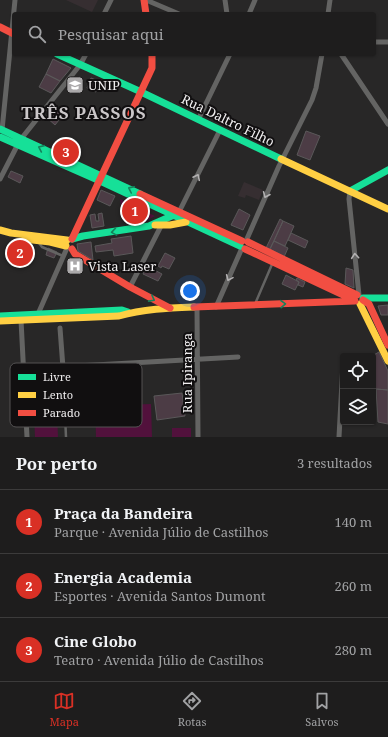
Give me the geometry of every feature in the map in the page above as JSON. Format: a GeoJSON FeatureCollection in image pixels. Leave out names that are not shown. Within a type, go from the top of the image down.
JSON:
{"type":"FeatureCollection","features":[{"type":"Feature","properties":{"kind":"street"},"geometry":{"type":"LineString","coordinates":[[14,12],[15,0]]}},
{"type":"Feature","properties":{"kind":"street"},"geometry":{"type":"LineString","coordinates":[[105,12],[111,0]]}},
{"type":"Feature","properties":{"kind":"street"},"geometry":{"type":"LineString","coordinates":[[146,12],[145,0],[174,12]]}},
{"type":"Feature","properties":{"kind":"street"},"geometry":{"type":"LineString","coordinates":[[224,0],[227,12]]}},
{"type":"Feature","properties":{"kind":"street"},"geometry":{"type":"LineString","coordinates":[[250,12],[255,0]]}},
{"type":"Feature","properties":{"kind":"street"},"geometry":{"type":"LineString","coordinates":[[328,12],[330,0]]}},
{"type":"Feature","properties":{"kind":"street"},"geometry":{"type":"LineString","coordinates":[[0,27],[12,33],[1,129],[19,142]]}},
{"type":"Feature","properties":{"kind":"street"},"geometry":{"type":"LineString","coordinates":[[376,42],[388,42]]}},
{"type":"Feature","properties":{"kind":"street","name":"Rua Daltro Filho"},"geometry":{"type":"LineString","coordinates":[[61,56],[140,91],[198,120],[388,209]]}},
{"type":"Feature","properties":{"kind":"street"},"geometry":{"type":"LineString","coordinates":[[0,179],[19,142],[80,65],[85,56]]}},
{"type":"Feature","properties":{"kind":"street"},"geometry":{"type":"LineString","coordinates":[[38,314],[63,256],[152,68],[152,56]]}},
{"type":"Feature","properties":{"kind":"street"},"geometry":{"type":"LineString","coordinates":[[198,120],[229,56]]}},
{"type":"Feature","properties":{"kind":"street"},"geometry":{"type":"LineString","coordinates":[[216,307],[282,159],[312,100],[316,88],[322,56]]}},
{"type":"Feature","properties":{"kind":"street"},"geometry":{"type":"LineString","coordinates":[[342,56],[388,124]]}},
{"type":"Feature","properties":{"kind":"street"},"geometry":{"type":"LineString","coordinates":[[130,287],[158,225],[167,216],[172,216],[179,212],[220,130]]}},
{"type":"Feature","properties":{"kind":"street"},"geometry":{"type":"LineString","coordinates":[[0,138],[19,142],[179,212],[369,304],[388,345]]}},
{"type":"Feature","properties":{"kind":"street"},"geometry":{"type":"LineString","coordinates":[[388,170],[350,191],[349,199],[359,299],[388,361]]}},
{"type":"Feature","properties":{"kind":"street"},"geometry":{"type":"LineString","coordinates":[[101,178],[172,216],[244,244]]}},
{"type":"Feature","properties":{"kind":"street"},"geometry":{"type":"LineString","coordinates":[[0,234],[69,244],[83,236],[158,225],[175,225],[186,222]]}},
{"type":"Feature","properties":{"kind":"street"},"geometry":{"type":"LineString","coordinates":[[0,230],[69,244],[75,254],[130,287],[170,308]]}},
{"type":"Feature","properties":{"kind":"street"},"geometry":{"type":"LineString","coordinates":[[0,321],[119,316],[130,313],[170,308],[197,308],[388,298]]}},
{"type":"Feature","properties":{"kind":"street","name":"Rua Ipiranga"},"geometry":{"type":"LineString","coordinates":[[197,308],[198,437]]}},
{"type":"Feature","properties":{"kind":"street"},"geometry":{"type":"LineString","coordinates":[[0,316],[122,310],[130,313]]}},
{"type":"Feature","properties":{"kind":"street"},"geometry":{"type":"LineString","coordinates":[[21,320],[24,363]]}},
{"type":"Feature","properties":{"kind":"street"},"geometry":{"type":"LineString","coordinates":[[60,328],[63,363]]}},
{"type":"Feature","properties":{"kind":"street"},"geometry":{"type":"LineString","coordinates":[[142,363],[238,358]]}},
{"type":"Feature","properties":{"kind":"street"},"geometry":{"type":"LineString","coordinates":[[340,437],[342,389]]}},
{"type":"Feature","properties":{"kind":"street"},"geometry":{"type":"LineString","coordinates":[[26,427],[26,437]]}},
{"type":"Feature","properties":{"kind":"lane"},"geometry":{"type":"LineString","coordinates":[[38,240],[40,246],[63,256]]}},
{"type":"Feature","properties":{"kind":"lane"},"geometry":{"type":"LineString","coordinates":[[255,305],[274,259]]}},
{"type":"Feature","properties":{"kind":"lane"},"geometry":{"type":"LineString","coordinates":[[66,427],[66,437]]}},
{"type":"Feature","properties":{"kind":"shaded area"},"geometry":{"type":"Polygon","coordinates":[[[66,0],[98,0],[92,12],[66,0]]]}},
{"type":"Feature","properties":{"kind":"shaded area"},"geometry":{"type":"Polygon","coordinates":[[[244,182],[263,190],[259,200],[246,195],[245,198],[238,196],[244,182]]]}},
{"type":"Feature","properties":{"kind":"shaded area"},"geometry":{"type":"Polygon","coordinates":[[[120,199],[155,216],[146,221],[128,224],[121,207],[120,199]]]}},
{"type":"Feature","properties":{"kind":"shaded area"},"geometry":{"type":"Polygon","coordinates":[[[142,404],[151,404],[152,437],[96,437],[96,427],[142,427],[142,404]]]}},
{"type":"Feature","properties":{"kind":"shaded area"},"geometry":{"type":"Polygon","coordinates":[[[35,427],[58,427],[58,437],[35,437],[35,427]]]}},
{"type":"Feature","properties":{"kind":"shaded area"},"geometry":{"type":"Polygon","coordinates":[[[172,428],[191,428],[191,437],[172,437],[172,428]]]}},
{"type":"Feature","properties":{"kind":"building"},"geometry":{"type":"Polygon","coordinates":[[[53,59],[71,68],[60,81],[46,74],[53,59]]]}},
{"type":"Feature","properties":{"kind":"building"},"geometry":{"type":"Polygon","coordinates":[[[46,74],[60,81],[51,93],[39,87],[46,74]]]}},
{"type":"Feature","properties":{"kind":"building"},"geometry":{"type":"Polygon","coordinates":[[[91,78],[101,82],[96,92],[87,88],[91,78]]]}},
{"type":"Feature","properties":{"kind":"building"},"geometry":{"type":"Polygon","coordinates":[[[54,107],[63,115],[55,125],[46,117],[54,107]]]}},
{"type":"Feature","properties":{"kind":"building"},"geometry":{"type":"Polygon","coordinates":[[[306,131],[320,136],[310,160],[297,155],[306,131]]]}},
{"type":"Feature","properties":{"kind":"building"},"geometry":{"type":"Polygon","coordinates":[[[11,171],[23,176],[20,183],[8,177],[11,171]]]}},
{"type":"Feature","properties":{"kind":"building"},"geometry":{"type":"Polygon","coordinates":[[[101,190],[115,196],[110,206],[97,200],[101,190]]]}},
{"type":"Feature","properties":{"kind":"building"},"geometry":{"type":"Polygon","coordinates":[[[239,209],[250,215],[243,230],[231,225],[239,209]]]}},
{"type":"Feature","properties":{"kind":"building"},"geometry":{"type":"Polygon","coordinates":[[[102,213],[104,226],[92,228],[90,215],[95,214],[96,221],[99,221],[98,214],[102,213]]]}},
{"type":"Feature","properties":{"kind":"building"},"geometry":{"type":"Polygon","coordinates":[[[280,219],[283,221],[270,249],[266,248],[280,219]]]}},
{"type":"Feature","properties":{"kind":"building"},"geometry":{"type":"Polygon","coordinates":[[[283,221],[294,226],[285,246],[274,241],[283,221]]]}},
{"type":"Feature","properties":{"kind":"building"},"geometry":{"type":"Polygon","coordinates":[[[291,233],[308,241],[305,248],[288,240],[291,233]]]}},
{"type":"Feature","properties":{"kind":"building"},"geometry":{"type":"Polygon","coordinates":[[[131,236],[133,253],[114,256],[113,250],[96,252],[95,246],[112,243],[111,239],[131,236]]]}},
{"type":"Feature","properties":{"kind":"building"},"geometry":{"type":"Polygon","coordinates":[[[274,241],[288,248],[284,257],[270,249],[274,241]]]}},
{"type":"Feature","properties":{"kind":"building"},"geometry":{"type":"Polygon","coordinates":[[[91,242],[93,260],[78,251],[77,244],[91,242]]]}},
{"type":"Feature","properties":{"kind":"building"},"geometry":{"type":"Polygon","coordinates":[[[48,248],[57,252],[54,258],[46,255],[48,248]]]}},
{"type":"Feature","properties":{"kind":"building"},"geometry":{"type":"Polygon","coordinates":[[[165,253],[175,258],[169,269],[158,266],[165,253]]]}},
{"type":"Feature","properties":{"kind":"building"},"geometry":{"type":"Polygon","coordinates":[[[147,266],[162,274],[158,281],[143,274],[147,266]]]}},
{"type":"Feature","properties":{"kind":"building"},"geometry":{"type":"Polygon","coordinates":[[[346,268],[353,270],[354,288],[345,284],[346,268]]]}},
{"type":"Feature","properties":{"kind":"building"},"geometry":{"type":"Polygon","coordinates":[[[286,275],[299,282],[295,290],[282,284],[286,275]]]}},
{"type":"Feature","properties":{"kind":"building"},"geometry":{"type":"Polygon","coordinates":[[[297,278],[305,282],[303,287],[298,285],[299,282],[296,280],[297,278]]]}},
{"type":"Feature","properties":{"kind":"building"},"geometry":{"type":"Polygon","coordinates":[[[388,305],[388,315],[381,315],[378,306],[388,305]]]}},
{"type":"Feature","properties":{"kind":"building"},"geometry":{"type":"Polygon","coordinates":[[[379,352],[388,371],[388,390],[376,389],[376,354],[379,352]]]}},
{"type":"Feature","properties":{"kind":"building"},"geometry":{"type":"Polygon","coordinates":[[[376,389],[388,390],[388,424],[378,422],[376,389]]]}},
{"type":"Feature","properties":{"kind":"building"},"geometry":{"type":"Polygon","coordinates":[[[182,393],[185,416],[157,420],[154,396],[182,393]]]}},
{"type":"Feature","properties":{"kind":"traffic: fast"},"geometry":{"type":"LineString","coordinates":[[61,56],[139,91],[281,159]]}},
{"type":"Feature","properties":{"kind":"traffic: fast"},"geometry":{"type":"LineString","coordinates":[[0,129],[140,194]]}},
{"type":"Feature","properties":{"kind":"traffic: fast"},"geometry":{"type":"LineString","coordinates":[[0,137],[100,181],[240,246]]}},
{"type":"Feature","properties":{"kind":"traffic: fast"},"geometry":{"type":"LineString","coordinates":[[350,191],[388,170]]}},
{"type":"Feature","properties":{"kind":"traffic: fast"},"geometry":{"type":"LineString","coordinates":[[72,239],[149,226],[174,215]]}},
{"type":"Feature","properties":{"kind":"traffic: fast"},"geometry":{"type":"LineString","coordinates":[[363,298],[388,298]]}},
{"type":"Feature","properties":{"kind":"traffic: fast"},"geometry":{"type":"LineString","coordinates":[[0,316],[122,310],[128,312]]}},
{"type":"Feature","properties":{"kind":"traffic: slow"},"geometry":{"type":"LineString","coordinates":[[281,159],[388,209]]}},
{"type":"Feature","properties":{"kind":"traffic: slow"},"geometry":{"type":"LineString","coordinates":[[155,225],[170,225],[186,222]]}},
{"type":"Feature","properties":{"kind":"traffic: slow"},"geometry":{"type":"LineString","coordinates":[[0,230],[11,233],[67,240]]}},
{"type":"Feature","properties":{"kind":"traffic: slow"},"geometry":{"type":"LineString","coordinates":[[24,239],[50,242],[66,246]]}},
{"type":"Feature","properties":{"kind":"traffic: slow"},"geometry":{"type":"LineString","coordinates":[[360,304],[388,361]]}},
{"type":"Feature","properties":{"kind":"traffic: slow"},"geometry":{"type":"LineString","coordinates":[[0,321],[119,316],[147,310],[194,307]]}},
{"type":"Feature","properties":{"kind":"traffic: jam"},"geometry":{"type":"LineString","coordinates":[[144,0],[146,12]]}},
{"type":"Feature","properties":{"kind":"traffic: jam"},"geometry":{"type":"LineString","coordinates":[[0,27],[12,33]]}},
{"type":"Feature","properties":{"kind":"traffic: jam"},"geometry":{"type":"LineString","coordinates":[[72,239],[152,68],[152,56]]}},
{"type":"Feature","properties":{"kind":"traffic: jam"},"geometry":{"type":"LineString","coordinates":[[140,194],[242,241]]}},
{"type":"Feature","properties":{"kind":"traffic: jam"},"geometry":{"type":"LineString","coordinates":[[248,242],[357,295]]}},
{"type":"Feature","properties":{"kind":"traffic: jam"},"geometry":{"type":"LineString","coordinates":[[72,249],[75,254],[130,287],[170,308]]}},
{"type":"Feature","properties":{"kind":"traffic: jam"},"geometry":{"type":"LineString","coordinates":[[245,249],[354,300]]}},
{"type":"Feature","properties":{"kind":"traffic: jam"},"geometry":{"type":"LineString","coordinates":[[363,300],[369,304],[388,345]]}},
{"type":"Feature","properties":{"kind":"traffic: jam"},"geometry":{"type":"LineString","coordinates":[[194,307],[355,301]]}},
{"type":"Feature","properties":{"kind":"place","name":"UNIP"},"geometry":{"type":"Point","coordinates":[75,85]}},
{"type":"Feature","properties":{"kind":"place","name":"Cine Globo"},"geometry":{"type":"Point","coordinates":[66,152]}},
{"type":"Feature","properties":{"kind":"place","name":"Praça da Bandeira"},"geometry":{"type":"Point","coordinates":[135,211]}},
{"type":"Feature","properties":{"kind":"place","name":"Energia Academia"},"geometry":{"type":"Point","coordinates":[20,253]}},
{"type":"Feature","properties":{"kind":"place","name":"Vista Laser"},"geometry":{"type":"Point","coordinates":[75,266]}},
{"type":"Feature","properties":{"kind":"district","name":"TRÊS PASSOS"},"geometry":{"type":"Point","coordinates":[84,112]}}]}
